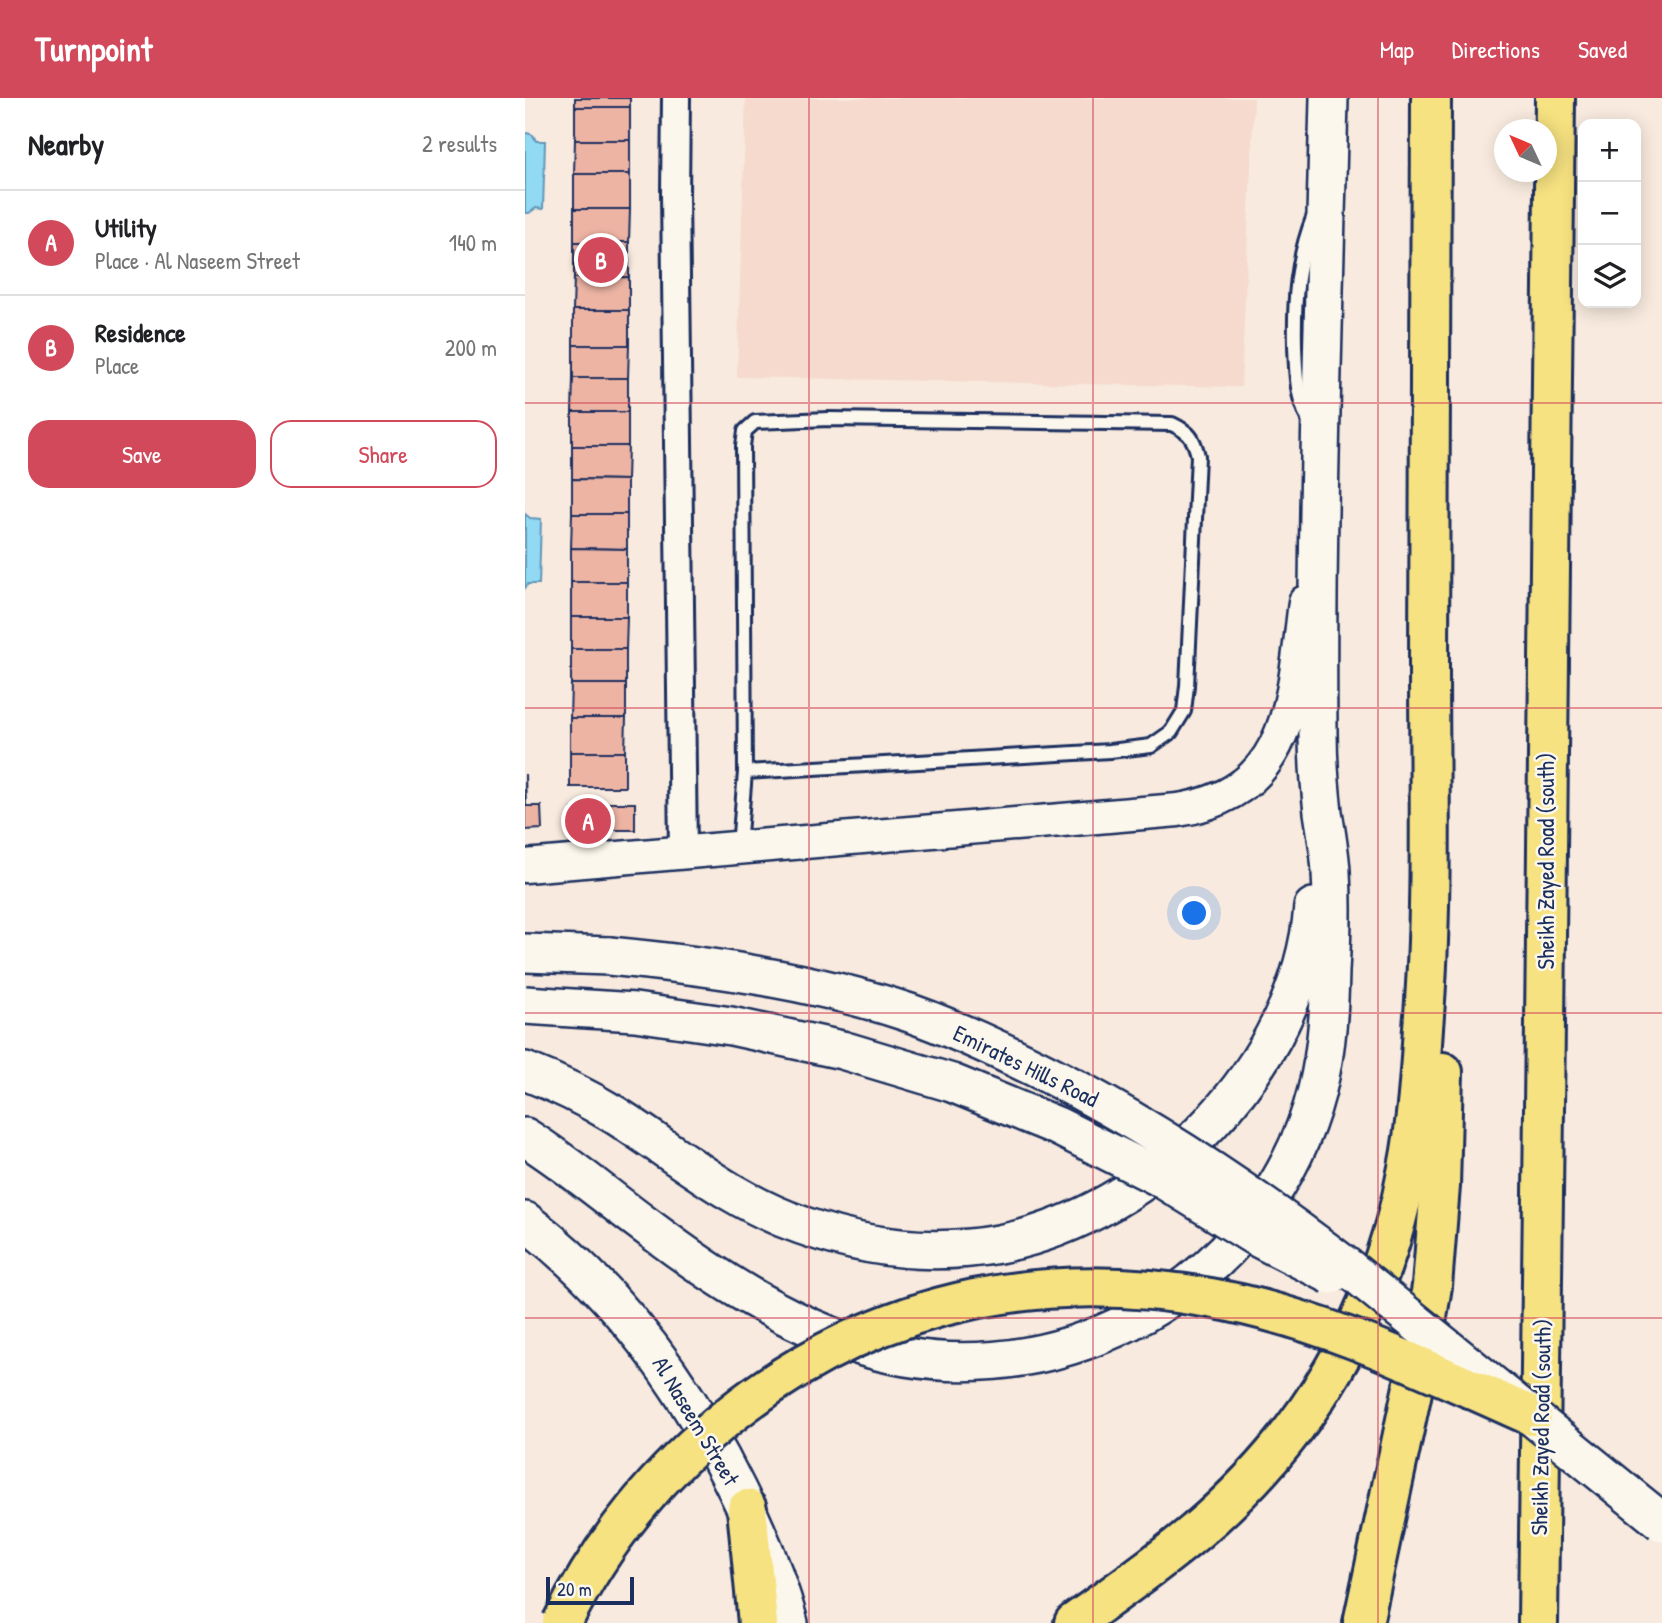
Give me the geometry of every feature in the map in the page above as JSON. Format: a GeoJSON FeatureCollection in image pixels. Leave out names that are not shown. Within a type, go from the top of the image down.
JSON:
{"type":"FeatureCollection","features":[{"type":"Feature","properties":{"kind":"highway"},"geometry":{"type":"LineString","coordinates":[[1074,1623],[1192,1535],[1225,1506],[1284,1442],[1333,1370],[1372,1291],[1400,1208],[1415,1122],[1429,959],[1431,98]]}},
{"type":"Feature","properties":{"kind":"highway","name":"Sheikh Zayed Road (south)"},"geometry":{"type":"LineString","coordinates":[[1538,1623],[1555,98]]}},
{"type":"Feature","properties":{"kind":"highway"},"geometry":{"type":"LineString","coordinates":[[1363,1623],[1424,1335],[1437,1236],[1443,1062],[1440,1020],[1429,959]]}},
{"type":"Feature","properties":{"kind":"highway"},"geometry":{"type":"LineString","coordinates":[[562,1623],[597,1559],[625,1521],[654,1485],[722,1420],[760,1392],[841,1345],[884,1326],[974,1299],[1067,1287],[1114,1287],[1160,1290],[1259,1308],[1357,1339],[1532,1416]]}},
{"type":"Feature","properties":{"kind":"highway"},"geometry":{"type":"LineString","coordinates":[[747,1509],[758,1623]]}},
{"type":"Feature","properties":{"kind":"main road"},"geometry":{"type":"LineString","coordinates":[[525,1137],[554,1155],[695,1262],[743,1292],[794,1319],[855,1345],[921,1359],[965,1362],[1021,1358],[1053,1351],[1117,1329],[1175,1295],[1226,1252],[1248,1227],[1268,1200],[1300,1140],[1320,1077],[1328,1021],[1332,927],[1331,869],[1319,775],[1318,727],[1319,535],[1329,98]]}},
{"type":"Feature","properties":{"kind":"main road"},"geometry":{"type":"LineString","coordinates":[[525,1071],[572,1091],[613,1114],[726,1190],[800,1225],[871,1244],[904,1249],[969,1248],[1027,1237],[1084,1216],[1150,1177],[1180,1153],[1207,1126],[1255,1067],[1291,999],[1304,963],[1311,926],[1315,864],[1323,812]]}},
{"type":"Feature","properties":{"kind":"main road","name":"Emirates Hills Road"},"geometry":{"type":"LineString","coordinates":[[525,953],[609,956],[719,968],[801,983],[856,997],[963,1033],[1074,1087],[1188,1154],[1288,1222],[1389,1302]]}},
{"type":"Feature","properties":{"kind":"main road"},"geometry":{"type":"LineString","coordinates":[[525,1005],[635,1012],[731,1026],[842,1050],[952,1083],[1069,1131],[1159,1177],[1256,1237],[1389,1302],[1662,1522]]}},
{"type":"Feature","properties":{"kind":"main road","name":"Al Naseem Street"},"geometry":{"type":"LineString","coordinates":[[525,1221],[585,1272],[624,1314],[661,1360],[693,1408],[747,1509],[767,1555],[789,1623]]}},
{"type":"Feature","properties":{"kind":"street"},"geometry":{"type":"LineString","coordinates":[[676,98],[683,853]]}},
{"type":"Feature","properties":{"kind":"street"},"geometry":{"type":"LineString","coordinates":[[525,866],[1178,810],[1215,801],[1247,781],[1272,753],[1281,736],[1288,718],[1306,596],[1319,535]]}},
{"type":"Feature","properties":{"kind":"lane"},"geometry":{"type":"LineString","coordinates":[[739,847],[745,772],[743,446],[745,431],[755,422],[829,419],[1172,424],[1185,430],[1195,442],[1198,456],[1187,686],[1184,711],[1171,732],[1151,746],[1110,751],[745,772]]}},
{"type":"Feature","properties":{"kind":"shaded area"},"geometry":{"type":"Polygon","coordinates":[[[746,98],[1254,98],[1241,387],[737,377],[746,98]]]}},
{"type":"Feature","properties":{"kind":"water"},"geometry":{"type":"Polygon","coordinates":[[[525,134],[533,135],[536,141],[545,141],[543,209],[536,208],[525,213],[525,134]]]}},
{"type":"Feature","properties":{"kind":"water"},"geometry":{"type":"Polygon","coordinates":[[[525,514],[530,518],[541,519],[539,584],[528,584],[525,588],[525,514]]]}},
{"type":"Feature","properties":{"kind":"building"},"geometry":{"type":"Polygon","coordinates":[[[575,98],[630,98],[630,107],[575,107],[575,98]]]}},
{"type":"Feature","properties":{"kind":"building"},"geometry":{"type":"Polygon","coordinates":[[[575,107],[630,107],[630,140],[575,140],[575,107]]]}},
{"type":"Feature","properties":{"kind":"building"},"geometry":{"type":"Polygon","coordinates":[[[575,140],[630,140],[630,174],[574,174],[575,140]]]}},
{"type":"Feature","properties":{"kind":"building"},"geometry":{"type":"Polygon","coordinates":[[[574,174],[630,174],[630,209],[574,209],[574,174]]]}},
{"type":"Feature","properties":{"kind":"building"},"geometry":{"type":"Polygon","coordinates":[[[574,209],[630,209],[629,242],[574,242],[574,209]]]}},
{"type":"Feature","properties":{"kind":"building"},"geometry":{"type":"Polygon","coordinates":[[[574,242],[629,242],[629,277],[574,278],[574,242]]]}},
{"type":"Feature","properties":{"kind":"building"},"geometry":{"type":"Polygon","coordinates":[[[629,277],[629,310],[573,310],[574,278],[629,277]]]}},
{"type":"Feature","properties":{"kind":"building"},"geometry":{"type":"Polygon","coordinates":[[[573,310],[629,310],[629,345],[573,345],[573,310]]]}},
{"type":"Feature","properties":{"kind":"building"},"geometry":{"type":"Polygon","coordinates":[[[573,345],[629,345],[628,378],[573,378],[573,345]]]}},
{"type":"Feature","properties":{"kind":"building"},"geometry":{"type":"Polygon","coordinates":[[[573,378],[628,378],[628,412],[572,412],[573,378]]]}},
{"type":"Feature","properties":{"kind":"building"},"geometry":{"type":"Polygon","coordinates":[[[572,412],[628,412],[628,446],[572,446],[572,412]]]}},
{"type":"Feature","properties":{"kind":"building"},"geometry":{"type":"Polygon","coordinates":[[[572,446],[628,446],[627,480],[572,479],[572,446]]]}},
{"type":"Feature","properties":{"kind":"building"},"geometry":{"type":"Polygon","coordinates":[[[572,479],[627,480],[627,514],[572,514],[572,479]]]}},
{"type":"Feature","properties":{"kind":"building"},"geometry":{"type":"Polygon","coordinates":[[[572,514],[627,514],[627,549],[571,548],[572,514]]]}},
{"type":"Feature","properties":{"kind":"building"},"geometry":{"type":"Polygon","coordinates":[[[571,548],[627,549],[627,582],[571,582],[571,548]]]}},
{"type":"Feature","properties":{"kind":"building"},"geometry":{"type":"Polygon","coordinates":[[[571,582],[627,582],[627,617],[571,617],[571,582]]]}},
{"type":"Feature","properties":{"kind":"building"},"geometry":{"type":"Polygon","coordinates":[[[571,617],[627,617],[626,649],[571,649],[571,617]]]}},
{"type":"Feature","properties":{"kind":"building"},"geometry":{"type":"Polygon","coordinates":[[[571,649],[626,649],[626,684],[571,684],[571,649]]]}},
{"type":"Feature","properties":{"kind":"building"},"geometry":{"type":"Polygon","coordinates":[[[571,684],[626,684],[626,718],[570,718],[571,684]]]}},
{"type":"Feature","properties":{"kind":"building"},"geometry":{"type":"Polygon","coordinates":[[[570,718],[626,718],[625,752],[570,752],[570,718]]]}},
{"type":"Feature","properties":{"kind":"building"},"geometry":{"type":"Polygon","coordinates":[[[570,752],[625,752],[625,787],[570,787],[570,752]]]}},
{"type":"Feature","properties":{"kind":"building"},"geometry":{"type":"Polygon","coordinates":[[[525,774],[526,806],[541,806],[542,829],[525,830],[525,774]]]}},
{"type":"Feature","properties":{"kind":"building"},"geometry":{"type":"Polygon","coordinates":[[[607,803],[635,803],[635,830],[607,830],[607,803]]]}},
{"type":"Feature","properties":{"kind":"building"},"geometry":{"type":"Polygon","coordinates":[[[604,807],[605,834],[573,835],[572,809],[604,807]]]}},
{"type":"Feature","properties":{"kind":"place","name":"Residence"},"geometry":{"type":"Point","coordinates":[601,260]}},
{"type":"Feature","properties":{"kind":"place","name":"Utility"},"geometry":{"type":"Point","coordinates":[588,821]}}]}
